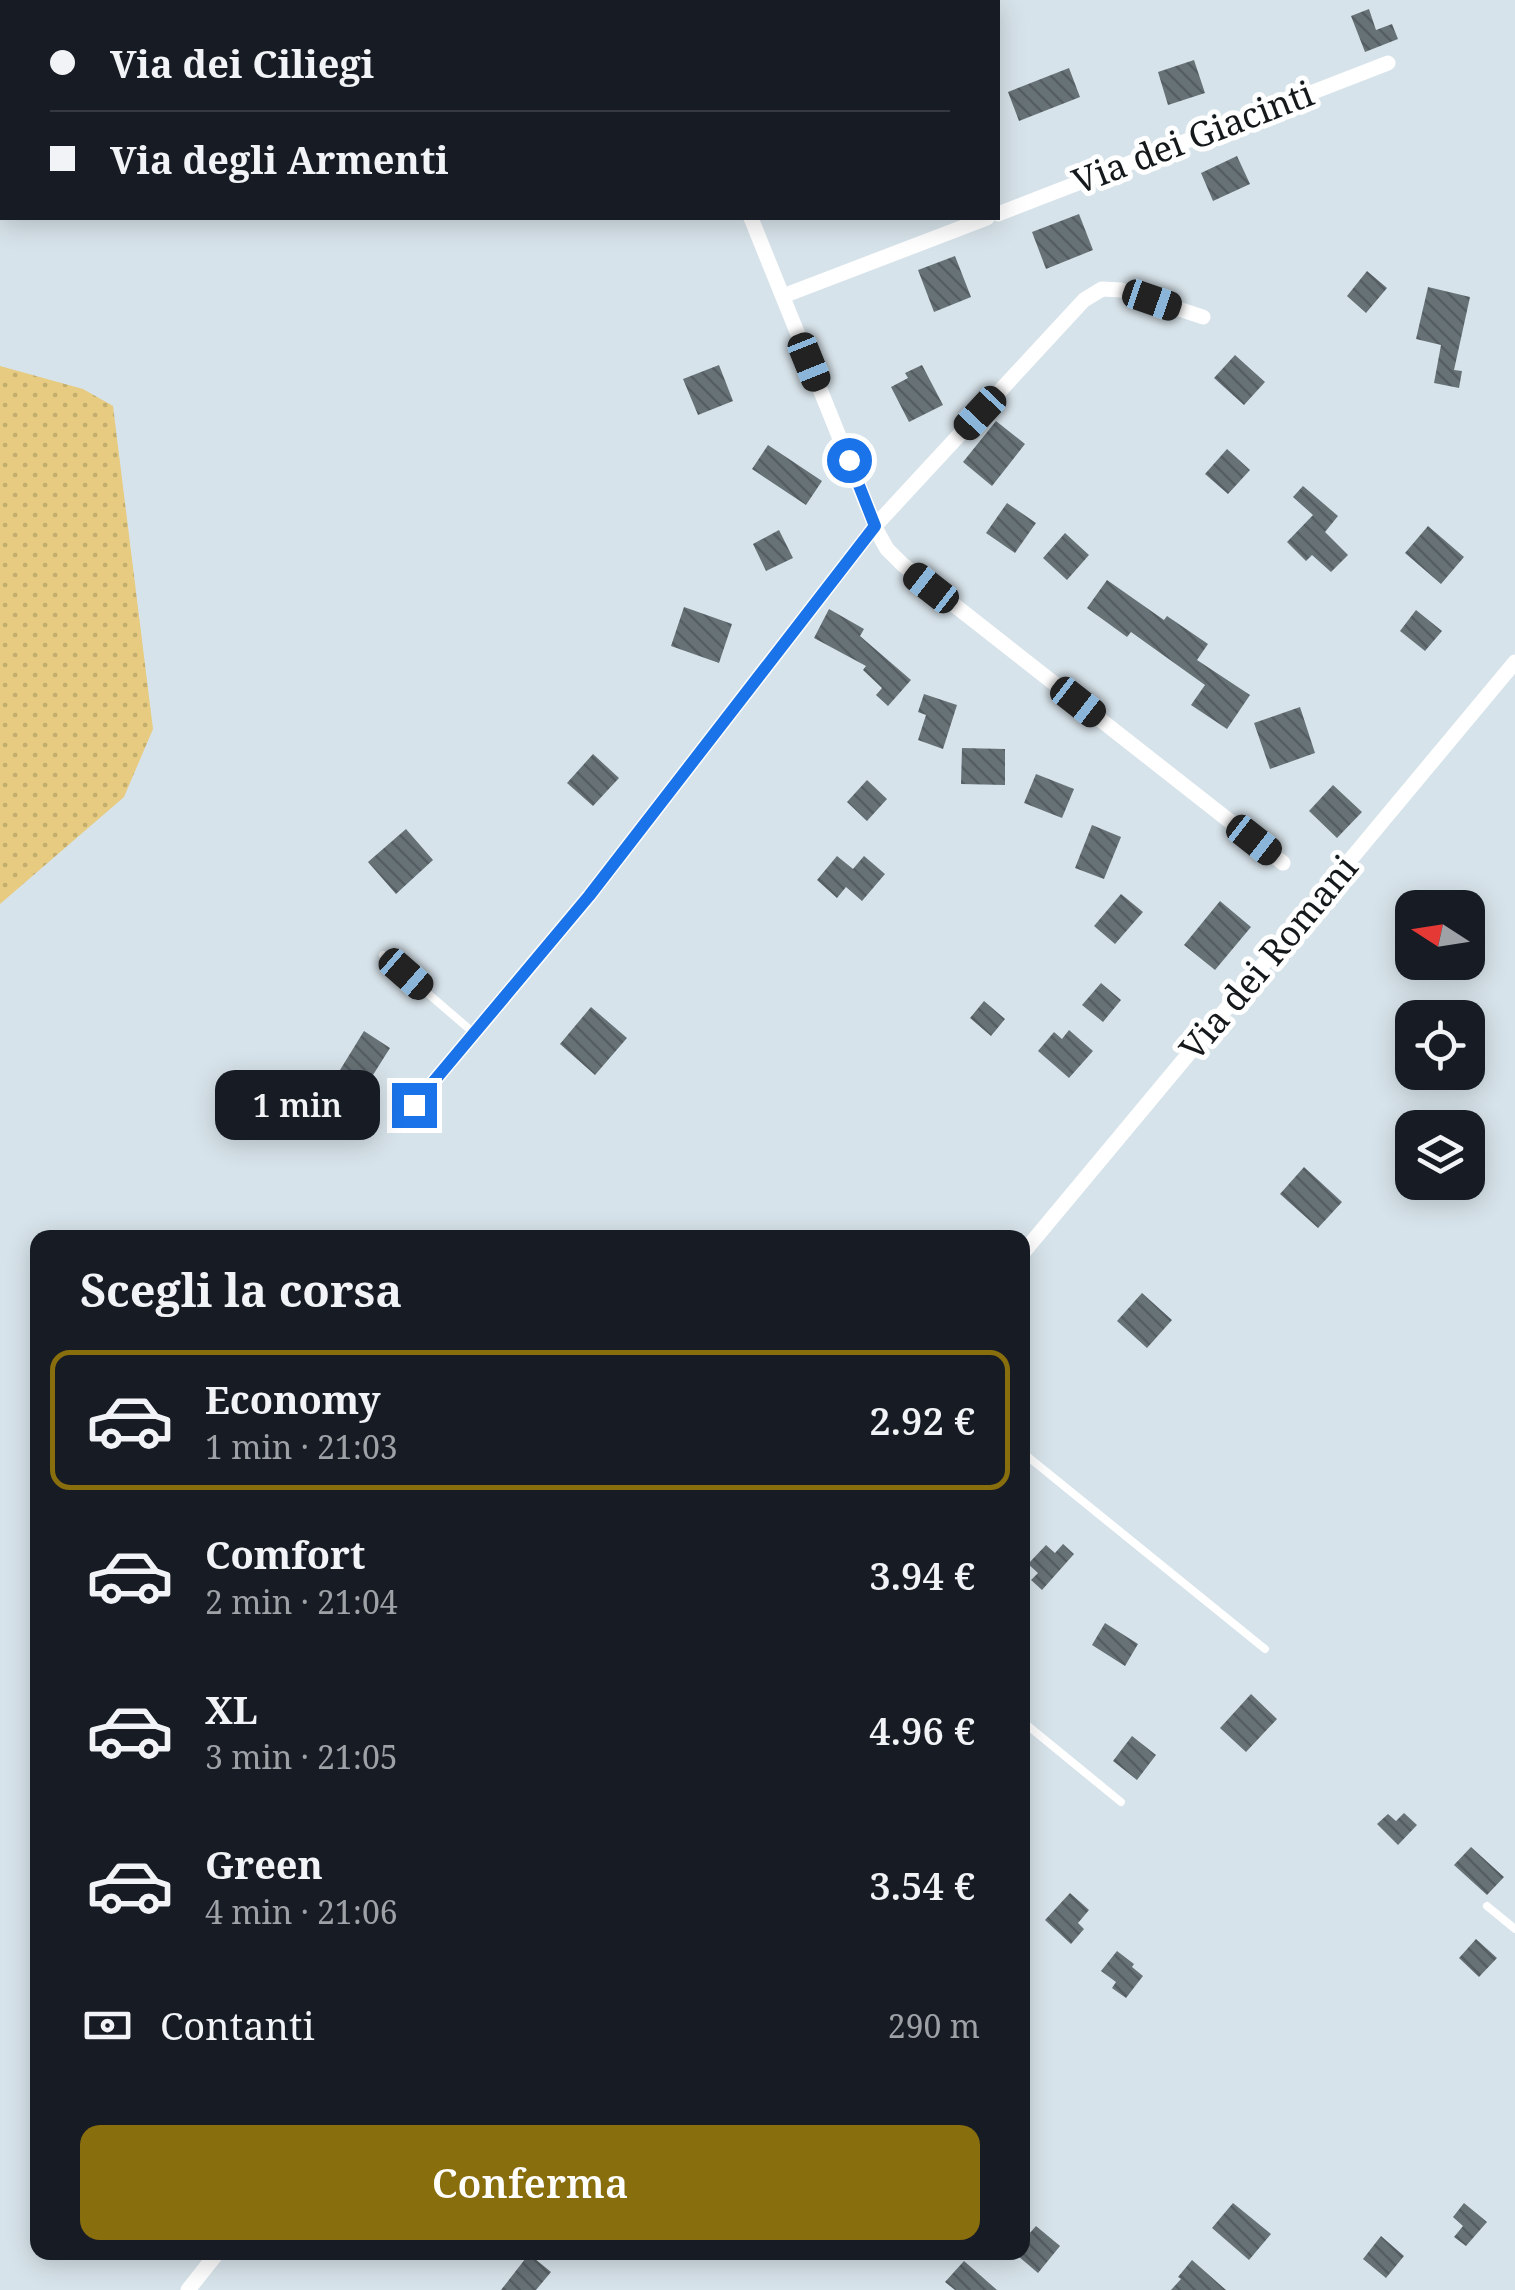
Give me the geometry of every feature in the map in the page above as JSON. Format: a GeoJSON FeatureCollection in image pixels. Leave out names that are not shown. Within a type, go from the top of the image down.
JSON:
{"type":"FeatureCollection","features":[{"type":"Feature","properties":{"kind":"street","name":"Via dei Giacinti"},"geometry":{"type":"LineString","coordinates":[[1000,213],[1388,63]]}},
{"type":"Feature","properties":{"kind":"street"},"geometry":{"type":"LineString","coordinates":[[752,220],[887,550],[1283,863]]}},
{"type":"Feature","properties":{"kind":"street"},"geometry":{"type":"LineString","coordinates":[[783,296],[983,220]]}},
{"type":"Feature","properties":{"kind":"street"},"geometry":{"type":"LineString","coordinates":[[414,1105],[589,896],[875,526],[1089,296],[1102,289],[1121,290],[1203,317]]}},
{"type":"Feature","properties":{"kind":"street","name":"Via dei Romani"},"geometry":{"type":"LineString","coordinates":[[1030,1244],[1515,662]]}},
{"type":"Feature","properties":{"kind":"street"},"geometry":{"type":"LineString","coordinates":[[188,2290],[212,2260]]}},
{"type":"Feature","properties":{"kind":"lane"},"geometry":{"type":"LineString","coordinates":[[382,954],[474,1034]]}},
{"type":"Feature","properties":{"kind":"lane"},"geometry":{"type":"LineString","coordinates":[[1030,1458],[1266,1649]]}},
{"type":"Feature","properties":{"kind":"lane"},"geometry":{"type":"LineString","coordinates":[[1030,1728],[1120,1802]]}},
{"type":"Feature","properties":{"kind":"lane"},"geometry":{"type":"LineString","coordinates":[[1487,1906],[1515,1928]]}},
{"type":"Feature","properties":{"kind":"shaded area"},"geometry":{"type":"Polygon","coordinates":[[[0,366],[83,389],[113,406],[153,729],[124,797],[0,904],[0,366]]]}},
{"type":"Feature","properties":{"kind":"building"},"geometry":{"type":"Polygon","coordinates":[[[1369,9],[1376,30],[1392,24],[1398,39],[1365,52],[1351,16],[1369,9]]]}},
{"type":"Feature","properties":{"kind":"building"},"geometry":{"type":"Polygon","coordinates":[[[1194,60],[1205,93],[1168,105],[1158,72],[1194,60]]]}},
{"type":"Feature","properties":{"kind":"building"},"geometry":{"type":"Polygon","coordinates":[[[1069,68],[1080,97],[1019,121],[1008,92],[1069,68]]]}},
{"type":"Feature","properties":{"kind":"building"},"geometry":{"type":"Polygon","coordinates":[[[1237,156],[1250,184],[1213,201],[1201,173],[1237,156]]]}},
{"type":"Feature","properties":{"kind":"building"},"geometry":{"type":"Polygon","coordinates":[[[1079,214],[1093,250],[1046,269],[1032,232],[1079,214]]]}},
{"type":"Feature","properties":{"kind":"building"},"geometry":{"type":"Polygon","coordinates":[[[955,256],[971,297],[934,312],[918,270],[955,256]]]}},
{"type":"Feature","properties":{"kind":"building"},"geometry":{"type":"Polygon","coordinates":[[[1367,271],[1387,288],[1366,313],[1347,296],[1367,271]]]}},
{"type":"Feature","properties":{"kind":"building"},"geometry":{"type":"Polygon","coordinates":[[[1428,287],[1470,297],[1454,370],[1462,371],[1459,388],[1434,383],[1441,345],[1416,339],[1428,287]]]}},
{"type":"Feature","properties":{"kind":"building"},"geometry":{"type":"Polygon","coordinates":[[[1235,355],[1265,382],[1244,405],[1214,378],[1235,355]]]}},
{"type":"Feature","properties":{"kind":"building"},"geometry":{"type":"Polygon","coordinates":[[[719,365],[733,401],[698,415],[683,379],[719,365]]]}},
{"type":"Feature","properties":{"kind":"building"},"geometry":{"type":"Polygon","coordinates":[[[922,365],[943,405],[909,422],[891,387],[908,378],[905,373],[922,365]]]}},
{"type":"Feature","properties":{"kind":"building"},"geometry":{"type":"Polygon","coordinates":[[[996,421],[1025,444],[992,486],[963,462],[996,421]]]}},
{"type":"Feature","properties":{"kind":"building"},"geometry":{"type":"Polygon","coordinates":[[[768,445],[822,481],[806,505],[752,469],[768,445]]]}},
{"type":"Feature","properties":{"kind":"building"},"geometry":{"type":"Polygon","coordinates":[[[1227,449],[1250,470],[1228,494],[1205,474],[1227,449]]]}},
{"type":"Feature","properties":{"kind":"building"},"geometry":{"type":"Polygon","coordinates":[[[1303,486],[1338,516],[1325,532],[1348,555],[1331,572],[1312,555],[1306,561],[1287,542],[1313,515],[1293,497],[1303,486]]]}},
{"type":"Feature","properties":{"kind":"building"},"geometry":{"type":"Polygon","coordinates":[[[1007,503],[1036,523],[1015,553],[986,533],[1007,503]]]}},
{"type":"Feature","properties":{"kind":"building"},"geometry":{"type":"Polygon","coordinates":[[[1428,526],[1464,557],[1441,584],[1405,553],[1428,526]]]}},
{"type":"Feature","properties":{"kind":"building"},"geometry":{"type":"Polygon","coordinates":[[[779,530],[793,558],[766,571],[753,544],[779,530]]]}},
{"type":"Feature","properties":{"kind":"building"},"geometry":{"type":"Polygon","coordinates":[[[1065,533],[1089,555],[1067,580],[1043,558],[1065,533]]]}},
{"type":"Feature","properties":{"kind":"building"},"geometry":{"type":"Polygon","coordinates":[[[1107,580],[1164,620],[1167,616],[1208,644],[1197,660],[1250,695],[1227,729],[1191,705],[1205,685],[1131,632],[1127,637],[1087,608],[1107,580]]]}},
{"type":"Feature","properties":{"kind":"building"},"geometry":{"type":"Polygon","coordinates":[[[684,607],[732,624],[719,663],[671,646],[684,607]]]}},
{"type":"Feature","properties":{"kind":"building"},"geometry":{"type":"Polygon","coordinates":[[[829,609],[864,629],[860,636],[911,680],[888,706],[876,695],[882,688],[863,670],[866,666],[814,638],[829,609]]]}},
{"type":"Feature","properties":{"kind":"building"},"geometry":{"type":"Polygon","coordinates":[[[1416,610],[1442,631],[1425,651],[1400,631],[1416,610]]]}},
{"type":"Feature","properties":{"kind":"building"},"geometry":{"type":"Polygon","coordinates":[[[924,694],[957,705],[943,749],[918,740],[926,715],[918,712],[924,694]]]}},
{"type":"Feature","properties":{"kind":"building"},"geometry":{"type":"Polygon","coordinates":[[[1300,707],[1315,753],[1270,769],[1254,723],[1300,707]]]}},
{"type":"Feature","properties":{"kind":"building"},"geometry":{"type":"Polygon","coordinates":[[[962,748],[1005,749],[1005,785],[961,784],[962,748]]]}},
{"type":"Feature","properties":{"kind":"building"},"geometry":{"type":"Polygon","coordinates":[[[593,754],[619,778],[593,806],[567,783],[593,754]]]}},
{"type":"Feature","properties":{"kind":"building"},"geometry":{"type":"Polygon","coordinates":[[[1036,774],[1074,789],[1062,818],[1024,803],[1036,774]]]}},
{"type":"Feature","properties":{"kind":"building"},"geometry":{"type":"Polygon","coordinates":[[[867,780],[887,799],[867,821],[847,802],[867,780]]]}},
{"type":"Feature","properties":{"kind":"building"},"geometry":{"type":"Polygon","coordinates":[[[1333,785],[1362,812],[1337,838],[1309,811],[1333,785]]]}},
{"type":"Feature","properties":{"kind":"building"},"geometry":{"type":"Polygon","coordinates":[[[1092,825],[1121,837],[1104,879],[1075,868],[1092,825]]]}},
{"type":"Feature","properties":{"kind":"building"},"geometry":{"type":"Polygon","coordinates":[[[406,829],[433,860],[396,894],[368,862],[406,829]]]}},
{"type":"Feature","properties":{"kind":"building"},"geometry":{"type":"Polygon","coordinates":[[[837,856],[853,869],[864,856],[885,874],[862,901],[846,887],[837,898],[817,880],[837,856]]]}},
{"type":"Feature","properties":{"kind":"building"},"geometry":{"type":"Polygon","coordinates":[[[1121,894],[1143,912],[1115,944],[1094,926],[1121,894]]]}},
{"type":"Feature","properties":{"kind":"building"},"geometry":{"type":"Polygon","coordinates":[[[1220,901],[1251,927],[1215,970],[1184,945],[1220,901]]]}},
{"type":"Feature","properties":{"kind":"building"},"geometry":{"type":"Polygon","coordinates":[[[1101,983],[1121,1000],[1103,1022],[1082,1005],[1101,983]]]}},
{"type":"Feature","properties":{"kind":"building"},"geometry":{"type":"Polygon","coordinates":[[[984,1001],[1005,1019],[991,1036],[970,1018],[984,1001]]]}},
{"type":"Feature","properties":{"kind":"building"},"geometry":{"type":"Polygon","coordinates":[[[591,1007],[627,1038],[595,1075],[560,1044],[591,1007]]]}},
{"type":"Feature","properties":{"kind":"building"},"geometry":{"type":"Polygon","coordinates":[[[1069,1030],[1093,1051],[1069,1078],[1038,1051],[1054,1032],[1062,1039],[1069,1030]]]}},
{"type":"Feature","properties":{"kind":"building"},"geometry":{"type":"Polygon","coordinates":[[[364,1031],[390,1048],[366,1086],[340,1070],[364,1031]]]}},
{"type":"Feature","properties":{"kind":"building"},"geometry":{"type":"Polygon","coordinates":[[[1304,1167],[1342,1202],[1318,1228],[1280,1194],[1304,1167]]]}},
{"type":"Feature","properties":{"kind":"building"},"geometry":{"type":"Polygon","coordinates":[[[1142,1293],[1172,1320],[1147,1348],[1117,1321],[1142,1293]]]}},
{"type":"Feature","properties":{"kind":"building"},"geometry":{"type":"Polygon","coordinates":[[[1063,1544],[1074,1554],[1042,1590],[1031,1580],[1038,1573],[1030,1562],[1046,1545],[1055,1553],[1063,1544]]]}},
{"type":"Feature","properties":{"kind":"building"},"geometry":{"type":"Polygon","coordinates":[[[1105,1623],[1138,1644],[1125,1666],[1092,1645],[1105,1623]]]}},
{"type":"Feature","properties":{"kind":"building"},"geometry":{"type":"Polygon","coordinates":[[[1251,1694],[1277,1719],[1246,1752],[1220,1728],[1251,1694]]]}},
{"type":"Feature","properties":{"kind":"building"},"geometry":{"type":"Polygon","coordinates":[[[1132,1736],[1156,1755],[1137,1780],[1113,1761],[1132,1736]]]}},
{"type":"Feature","properties":{"kind":"building"},"geometry":{"type":"Polygon","coordinates":[[[1404,1813],[1417,1825],[1398,1845],[1377,1824],[1388,1814],[1396,1821],[1404,1813]]]}},
{"type":"Feature","properties":{"kind":"building"},"geometry":{"type":"Polygon","coordinates":[[[1471,1847],[1504,1877],[1487,1895],[1454,1865],[1471,1847]]]}},
{"type":"Feature","properties":{"kind":"building"},"geometry":{"type":"Polygon","coordinates":[[[1070,1893],[1089,1910],[1078,1923],[1084,1929],[1071,1944],[1045,1920],[1070,1893]]]}},
{"type":"Feature","properties":{"kind":"building"},"geometry":{"type":"Polygon","coordinates":[[[1476,1939],[1497,1958],[1479,1977],[1459,1958],[1476,1939]]]}},
{"type":"Feature","properties":{"kind":"building"},"geometry":{"type":"Polygon","coordinates":[[[1117,1951],[1143,1976],[1126,1998],[1112,1988],[1116,1982],[1101,1971],[1117,1951]]]}},
{"type":"Feature","properties":{"kind":"building"},"geometry":{"type":"Polygon","coordinates":[[[1233,2203],[1271,2234],[1249,2260],[1212,2228],[1233,2203]]]}},
{"type":"Feature","properties":{"kind":"building"},"geometry":{"type":"Polygon","coordinates":[[[1464,2203],[1487,2222],[1466,2246],[1454,2237],[1463,2226],[1453,2217],[1464,2203]]]}},
{"type":"Feature","properties":{"kind":"building"},"geometry":{"type":"Polygon","coordinates":[[[1036,2226],[1060,2246],[1038,2273],[1023,2260],[1030,2260],[1030,2233],[1036,2226]]]}},
{"type":"Feature","properties":{"kind":"building"},"geometry":{"type":"Polygon","coordinates":[[[1381,2236],[1404,2256],[1386,2278],[1363,2259],[1381,2236]]]}},
{"type":"Feature","properties":{"kind":"building"},"geometry":{"type":"Polygon","coordinates":[[[524,2260],[536,2260],[551,2272],[536,2290],[501,2290],[524,2260]]]}},
{"type":"Feature","properties":{"kind":"building"},"geometry":{"type":"Polygon","coordinates":[[[1192,2260],[1226,2290],[1171,2290],[1192,2260]]]}},
{"type":"Feature","properties":{"kind":"building"},"geometry":{"type":"Polygon","coordinates":[[[964,2261],[997,2290],[955,2290],[945,2282],[964,2261]]]}},
{"type":"Feature","properties":{"kind":"route"},"geometry":{"type":"LineString","coordinates":[[414,1105],[589,896],[875,526],[849,460]]}}]}
